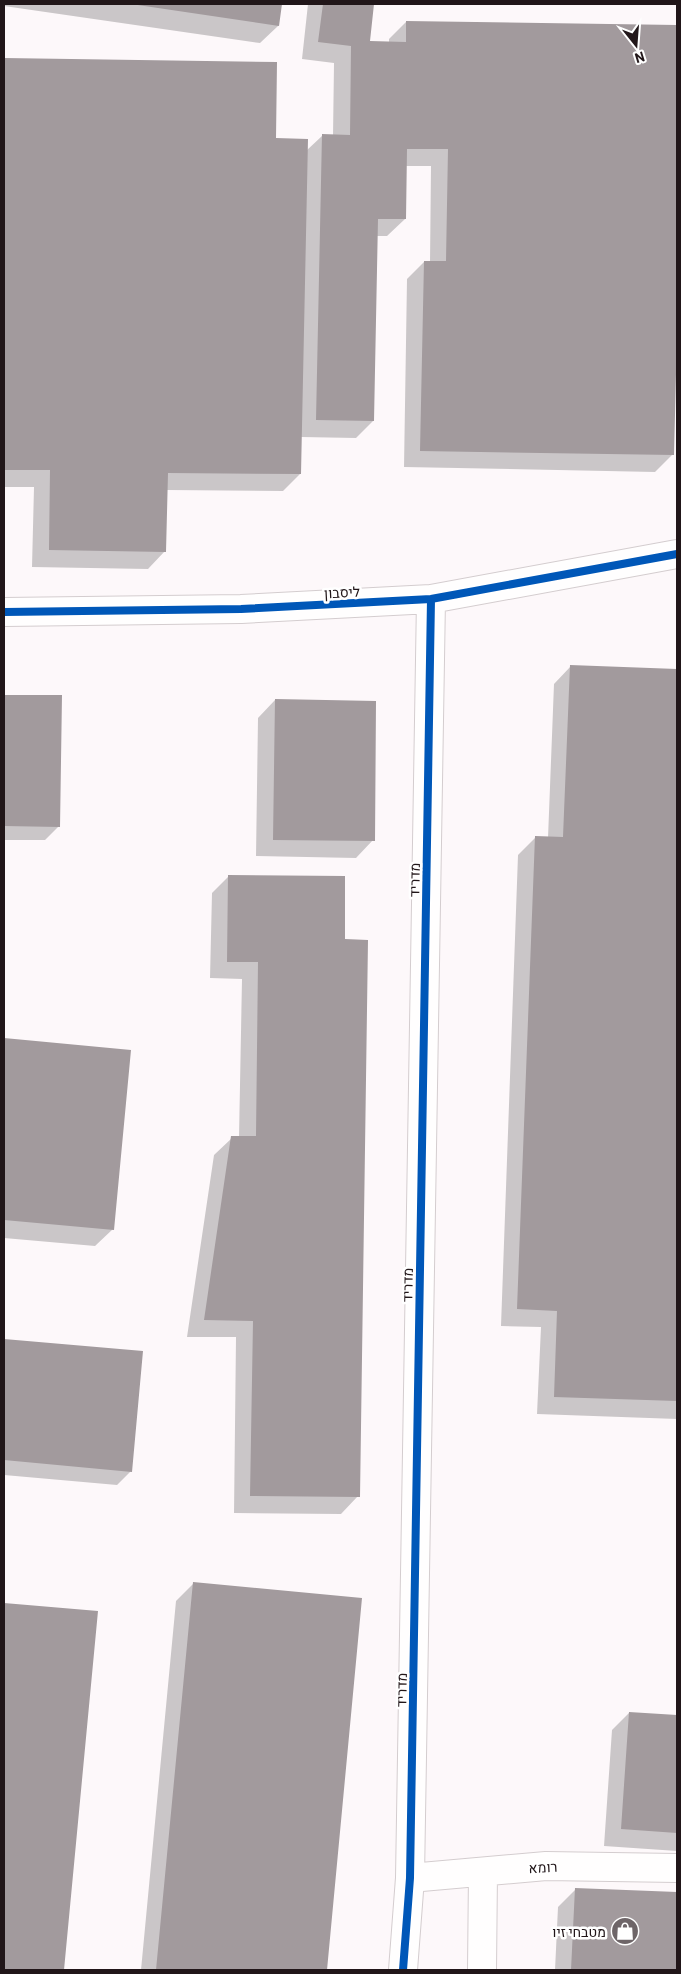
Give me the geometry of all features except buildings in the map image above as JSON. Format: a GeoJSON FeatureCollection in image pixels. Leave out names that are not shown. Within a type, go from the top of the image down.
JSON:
{"type":"FeatureCollection","features":[{"type":"Feature","properties":{"kind":"street","name":"ליסבון"},"geometry":{"type":"LineString","coordinates":[[4,612],[241,609],[431,599],[677,554]]}},
{"type":"Feature","properties":{"kind":"street","name":"מדריד"},"geometry":{"type":"LineString","coordinates":[[403,1970],[410,1878],[431,599]]}},
{"type":"Feature","properties":{"kind":"street","name":"רומא"},"geometry":{"type":"LineString","coordinates":[[410,1878],[546,1866],[677,1868]]}},
{"type":"Feature","properties":{"kind":"street"},"geometry":{"type":"LineString","coordinates":[[482,1970],[483,1872]]}},
{"type":"Feature","properties":{"kind":"cycle path"},"geometry":{"type":"LineString","coordinates":[[4,612],[241,609],[431,599],[677,554]]}},
{"type":"Feature","properties":{"kind":"cycle path"},"geometry":{"type":"LineString","coordinates":[[403,1970],[410,1878],[431,599]]}},
{"type":"Feature","properties":{"kind":"place","name":"מטבחי זיו"},"geometry":{"type":"Point","coordinates":[625,1931]}}]}
